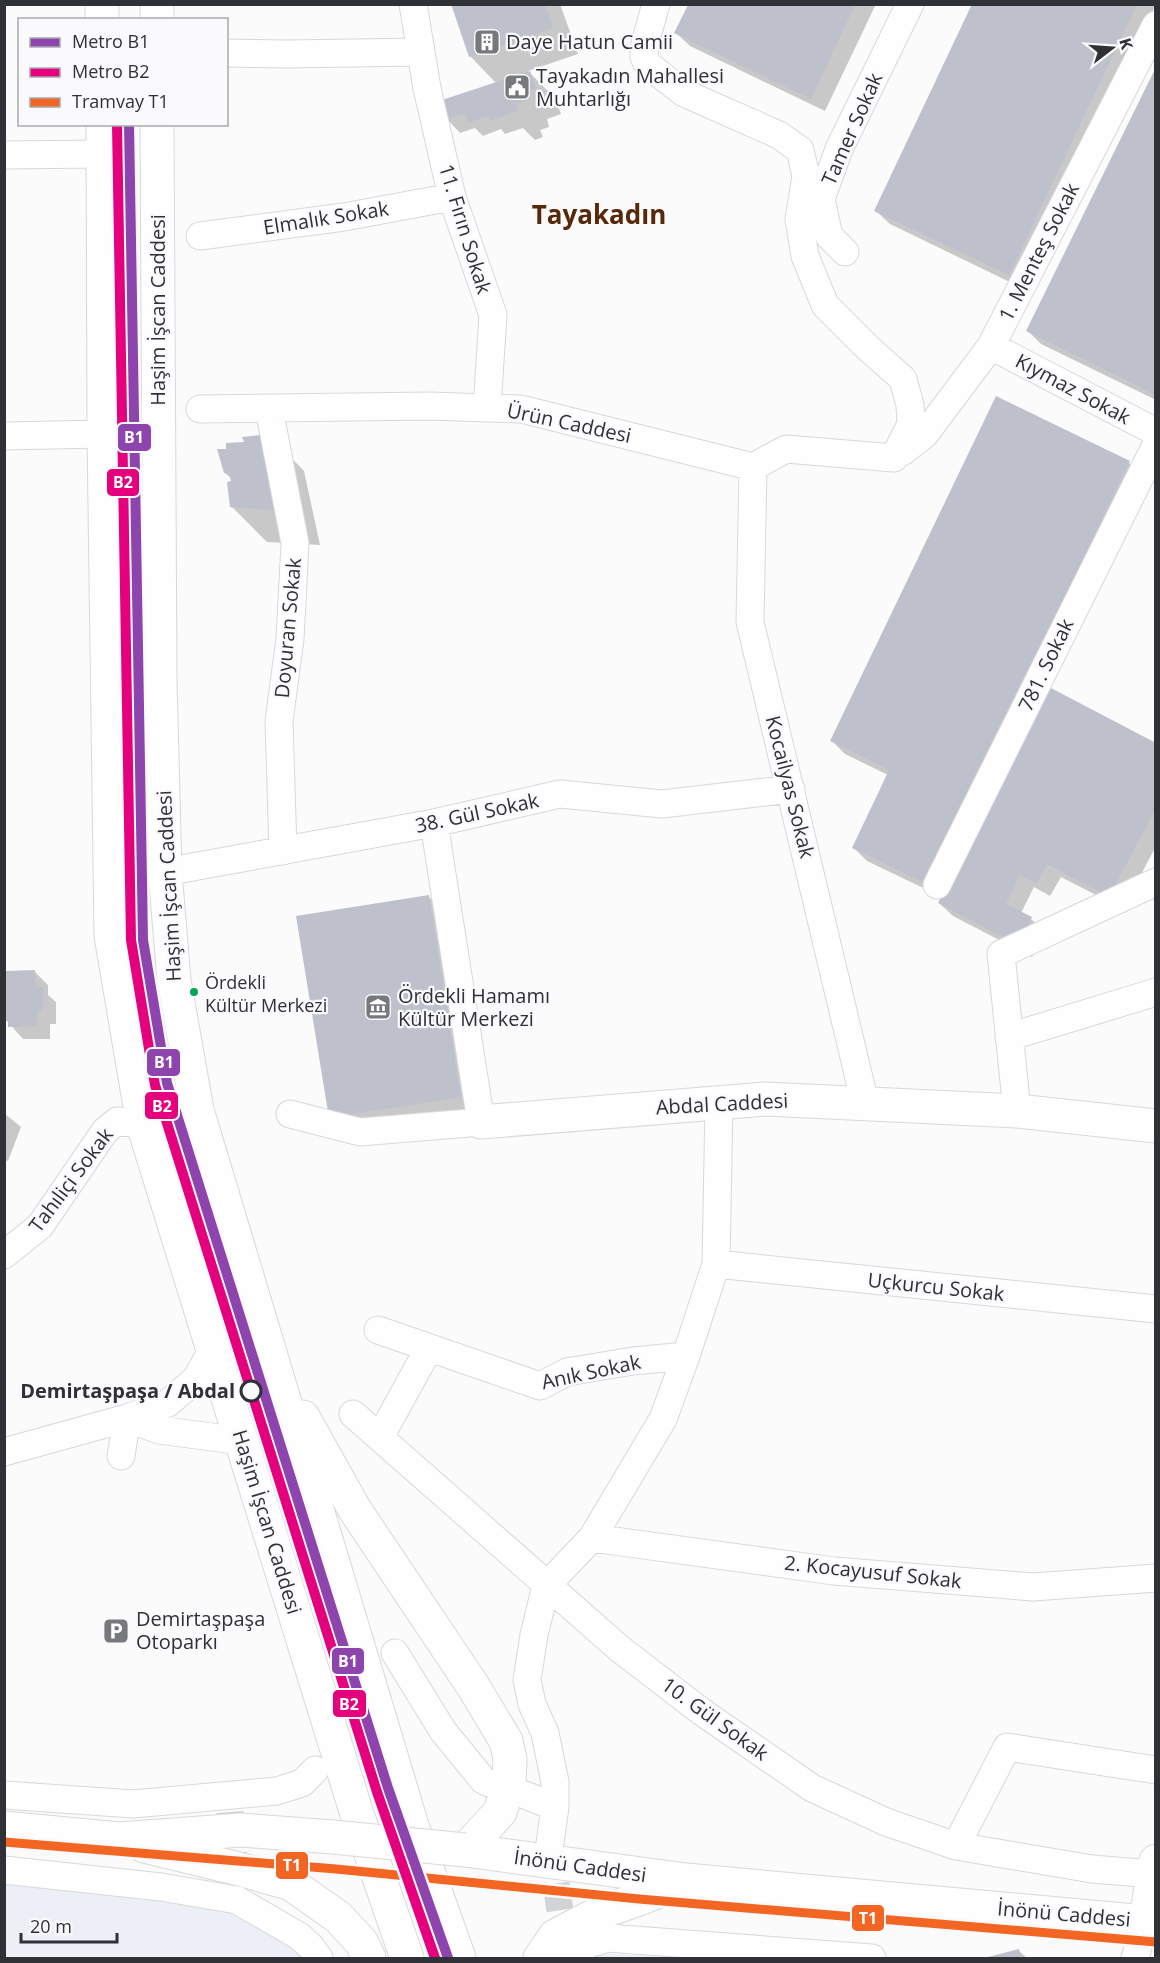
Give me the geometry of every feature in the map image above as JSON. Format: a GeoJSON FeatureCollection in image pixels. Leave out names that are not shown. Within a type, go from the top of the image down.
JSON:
{"type":"FeatureCollection","features":[{"type":"Feature","properties":{"kind":"main road","name":"Haşim İşcan Caddesi"},"geometry":{"type":"LineString","coordinates":[[157,126],[160,680],[165,872],[174,980],[196,1110],[413,1829],[459,1959]]}},
{"type":"Feature","properties":{"kind":"main road","name":"Haşim İşcan Caddesi"},"geometry":{"type":"LineString","coordinates":[[103,139],[104,434],[111,936],[143,1124],[356,1811],[408,1959]]}},
{"type":"Feature","properties":{"kind":"main road","name":"Abdal Caddesi"},"geometry":{"type":"LineString","coordinates":[[481,1122],[766,1099],[1017,1111],[1155,1126]]}},
{"type":"Feature","properties":{"kind":"main road"},"geometry":{"type":"LineString","coordinates":[[259,1320],[303,1417],[355,1510],[473,1686],[506,1741],[510,1759],[509,1783],[500,1812],[465,1850]]}},
{"type":"Feature","properties":{"kind":"main road","name":"İnönü Caddesi"},"geometry":{"type":"LineString","coordinates":[[4,1828],[119,1839],[241,1830],[333,1837],[465,1850],[686,1880],[1150,1922]]}},
{"type":"Feature","properties":{"kind":"main road"},"geometry":{"type":"LineString","coordinates":[[119,1839],[291,1884],[339,1917],[362,1943],[369,1959]]}},
{"type":"Feature","properties":{"kind":"main road"},"geometry":{"type":"LineString","coordinates":[[1150,1922],[1154,1868]]}},
{"type":"Feature","properties":{"kind":"main road"},"geometry":{"type":"LineString","coordinates":[[561,1957],[555,1936],[590,1917],[686,1880]]}},
{"type":"Feature","properties":{"kind":"street","name":"11. Fırın Sokak"},"geometry":{"type":"LineString","coordinates":[[413,4],[427,88],[452,197],[493,315],[487,408]]}},
{"type":"Feature","properties":{"kind":"street"},"geometry":{"type":"LineString","coordinates":[[656,4],[645,43],[644,57],[648,65],[684,93],[779,135],[800,150],[806,176],[799,219],[805,256],[825,305],[903,379],[910,405],[911,424],[894,458],[786,449],[753,467]]}},
{"type":"Feature","properties":{"kind":"street","name":"Tamer Sokak"},"geometry":{"type":"LineString","coordinates":[[845,252],[829,236],[821,199],[839,149],[910,4]]}},
{"type":"Feature","properties":{"kind":"street","name":"1. Menteş Sokak"},"geometry":{"type":"LineString","coordinates":[[894,458],[925,434],[991,346],[1155,25]]}},
{"type":"Feature","properties":{"kind":"street"},"geometry":{"type":"LineString","coordinates":[[228,53],[421,52]]}},
{"type":"Feature","properties":{"kind":"street"},"geometry":{"type":"LineString","coordinates":[[4,155],[103,139]]}},
{"type":"Feature","properties":{"kind":"street","name":"Elmalık Sokak"},"geometry":{"type":"LineString","coordinates":[[200,236],[344,217],[452,197]]}},
{"type":"Feature","properties":{"kind":"street","name":"Kıymaz Sokak"},"geometry":{"type":"LineString","coordinates":[[991,346],[1155,432]]}},
{"type":"Feature","properties":{"kind":"street","name":"Ürün Caddesi"},"geometry":{"type":"LineString","coordinates":[[200,409],[430,406],[521,409],[753,467]]}},
{"type":"Feature","properties":{"kind":"street","name":"Doyuran Sokak"},"geometry":{"type":"LineString","coordinates":[[269,409],[295,543],[290,639],[279,721],[283,850]]}},
{"type":"Feature","properties":{"kind":"street"},"geometry":{"type":"LineString","coordinates":[[4,435],[104,434]]}},
{"type":"Feature","properties":{"kind":"street","name":"781. Sokak"},"geometry":{"type":"LineString","coordinates":[[937,885],[1155,445]]}},
{"type":"Feature","properties":{"kind":"street","name":"Kocailyas Sokak"},"geometry":{"type":"LineString","coordinates":[[753,467],[750,622],[865,1102]]}},
{"type":"Feature","properties":{"kind":"street","name":"38. Gül Sokak"},"geometry":{"type":"LineString","coordinates":[[165,872],[434,823],[560,794],[662,804],[791,789]]}},
{"type":"Feature","properties":{"kind":"street"},"geometry":{"type":"LineString","coordinates":[[434,823],[481,1122]]}},
{"type":"Feature","properties":{"kind":"street"},"geometry":{"type":"LineString","coordinates":[[1017,1111],[1001,954],[1155,881]]}},
{"type":"Feature","properties":{"kind":"street"},"geometry":{"type":"LineString","coordinates":[[1010,1037],[1155,992]]}},
{"type":"Feature","properties":{"kind":"street"},"geometry":{"type":"LineString","coordinates":[[550,1843],[555,1807],[555,1782],[545,1733],[532,1704],[527,1680],[534,1635],[546,1586],[591,1538],[663,1419],[686,1356],[716,1264],[719,1103]]}},
{"type":"Feature","properties":{"kind":"street","name":"Abdal Caddesi"},"geometry":{"type":"LineString","coordinates":[[290,1114],[360,1132],[481,1122]]}},
{"type":"Feature","properties":{"kind":"street","name":"Tahıliçi Sokak"},"geometry":{"type":"LineString","coordinates":[[4,1256],[40,1226],[105,1131],[117,1121],[143,1124]]}},
{"type":"Feature","properties":{"kind":"street","name":"Uçkurcu Sokak"},"geometry":{"type":"LineString","coordinates":[[716,1264],[1155,1310]]}},
{"type":"Feature","properties":{"kind":"street","name":"Anık Sokak"},"geometry":{"type":"LineString","coordinates":[[378,1330],[540,1386],[567,1372],[633,1361],[686,1356]]}},
{"type":"Feature","properties":{"kind":"street"},"geometry":{"type":"LineString","coordinates":[[380,1437],[429,1347]]}},
{"type":"Feature","properties":{"kind":"street"},"geometry":{"type":"LineString","coordinates":[[4,1452],[127,1418],[168,1403],[196,1379],[213,1349]]}},
{"type":"Feature","properties":{"kind":"street","name":"10. Gül Sokak"},"geometry":{"type":"LineString","coordinates":[[353,1414],[620,1649],[693,1705],[812,1788],[886,1822],[956,1846],[1092,1869],[1154,1868]]}},
{"type":"Feature","properties":{"kind":"street"},"geometry":{"type":"LineString","coordinates":[[127,1418],[159,1430],[242,1441]]}},
{"type":"Feature","properties":{"kind":"street"},"geometry":{"type":"LineString","coordinates":[[121,1456],[127,1418]]}},
{"type":"Feature","properties":{"kind":"street","name":"2. Kocayusuf Sokak"},"geometry":{"type":"LineString","coordinates":[[591,1538],[834,1571],[1033,1587],[1155,1578]]}},
{"type":"Feature","properties":{"kind":"street"},"geometry":{"type":"LineString","coordinates":[[395,1653],[443,1731],[483,1780],[489,1783]]}},
{"type":"Feature","properties":{"kind":"street"},"geometry":{"type":"LineString","coordinates":[[956,1846],[1007,1747],[1155,1770]]}},
{"type":"Feature","properties":{"kind":"street"},"geometry":{"type":"LineString","coordinates":[[4,1795],[133,1804],[229,1804],[302,1784],[315,1770]]}},
{"type":"Feature","properties":{"kind":"street"},"geometry":{"type":"LineString","coordinates":[[525,1795],[555,1807]]}},
{"type":"Feature","properties":{"kind":"street"},"geometry":{"type":"LineString","coordinates":[[4,1870],[237,1894],[299,1936],[311,1947],[319,1959]]}},
{"type":"Feature","properties":{"kind":"street"},"geometry":{"type":"LineString","coordinates":[[1135,1959],[1150,1922]]}},
{"type":"Feature","properties":{"kind":"street"},"geometry":{"type":"LineString","coordinates":[[561,1957],[588,1944],[608,1938],[872,1959]]}},
{"type":"Feature","properties":{"kind":"shaded area"},"geometry":{"type":"Polygon","coordinates":[[[4,1880],[236,1908],[314,1958],[5,1958],[4,1880]]]}},
{"type":"Feature","properties":{"kind":"shaded area"},"geometry":{"type":"Polygon","coordinates":[[[588,1952],[680,1958],[583,1958],[588,1952]]]}},
{"type":"Feature","properties":{"kind":"building","name":"Daye Hatun Camii"},"geometry":{"type":"Polygon","coordinates":[[[451,4],[545,4],[553,28],[469,57],[451,4]]]}},
{"type":"Feature","properties":{"kind":"building"},"geometry":{"type":"Polygon","coordinates":[[[972,4],[1137,4],[1009,275],[874,211],[972,4]]]}},
{"type":"Feature","properties":{"kind":"building"},"geometry":{"type":"Polygon","coordinates":[[[688,5],[855,5],[811,99],[674,33],[688,5]]]}},
{"type":"Feature","properties":{"kind":"building"},"geometry":{"type":"Polygon","coordinates":[[[1156,67],[1156,395],[1026,331],[1156,67]]]}},
{"type":"Feature","properties":{"kind":"building"},"geometry":{"type":"Polygon","coordinates":[[[530,71],[536,88],[522,93],[525,101],[516,104],[518,111],[490,121],[488,116],[468,123],[465,113],[445,120],[439,101],[530,71]]]}},
{"type":"Feature","properties":{"kind":"building"},"geometry":{"type":"Polygon","coordinates":[[[996,396],[1130,461],[927,884],[852,848],[889,770],[830,741],[996,396]]]}},
{"type":"Feature","properties":{"kind":"building"},"geometry":{"type":"Polygon","coordinates":[[[269,434],[285,511],[230,507],[227,482],[231,481],[229,473],[224,473],[217,449],[226,449],[226,443],[244,442],[242,437],[269,434]]]}},
{"type":"Feature","properties":{"kind":"building"},"geometry":{"type":"Polygon","coordinates":[[[1049,687],[1156,743],[1156,808],[1109,897],[1047,864],[1037,884],[1020,875],[1006,904],[1032,917],[1018,945],[938,903],[1049,687]]]}},
{"type":"Feature","properties":{"kind":"building","name":"Ördekli Hamamı Kültür Merkezi"},"geometry":{"type":"Polygon","coordinates":[[[429,895],[461,1097],[329,1118],[296,916],[429,895]]]}},
{"type":"Feature","properties":{"kind":"building"},"geometry":{"type":"Polygon","coordinates":[[[35,970],[36,987],[43,987],[43,1011],[37,1011],[37,1026],[8,1027],[8,1020],[4,1021],[4,971],[35,970]]]}},
{"type":"Feature","properties":{"kind":"building"},"geometry":{"type":"Polygon","coordinates":[[[1019,1949],[1022,1958],[984,1958],[1019,1949]]]}},
{"type":"Feature","properties":{"kind":"tunnel"},"geometry":{"type":"LineString","coordinates":[[230,1812],[236,1887]]}},
{"type":"Feature","properties":{"kind":"tunnel"},"geometry":{"type":"LineString","coordinates":[[550,1843],[566,1951]]}},
{"type":"Feature","properties":{"kind":"metro line","name":"B2"},"geometry":{"type":"LineString","coordinates":[[117,126],[131,940],[155,1085],[377,1792],[435,1958]]}},
{"type":"Feature","properties":{"kind":"metro line","name":"B1"},"geometry":{"type":"LineString","coordinates":[[129,126],[143,940],[167,1083],[388,1788],[448,1958]]}},
{"type":"Feature","properties":{"kind":"tram line","name":"T1"},"geometry":{"type":"LineString","coordinates":[[4,1842],[336,1869],[639,1899],[1156,1942]]}},
{"type":"Feature","properties":{"kind":"place","name":"Daye Hatun Camii"},"geometry":{"type":"Point","coordinates":[487,42]}},
{"type":"Feature","properties":{"kind":"place","name":"Tayakadın Mahallesi Muhtarlığı"},"geometry":{"type":"Point","coordinates":[517,87]}},
{"type":"Feature","properties":{"kind":"place","name":"Ördekli Kültür Merkezi"},"geometry":{"type":"Point","coordinates":[194,992]}},
{"type":"Feature","properties":{"kind":"place","name":"Ördekli Hamamı Kültür Merkezi"},"geometry":{"type":"Point","coordinates":[378,1007]}},
{"type":"Feature","properties":{"kind":"place","name":"Demirtaşpaşa / Abdal"},"geometry":{"type":"Point","coordinates":[251,1391]}},
{"type":"Feature","properties":{"kind":"place","name":"Demirtaşpaşa Otoparkı"},"geometry":{"type":"Point","coordinates":[116,1631]}},
{"type":"Feature","properties":{"kind":"district","name":"Tayakadın"},"geometry":{"type":"Point","coordinates":[599,215]}}]}
